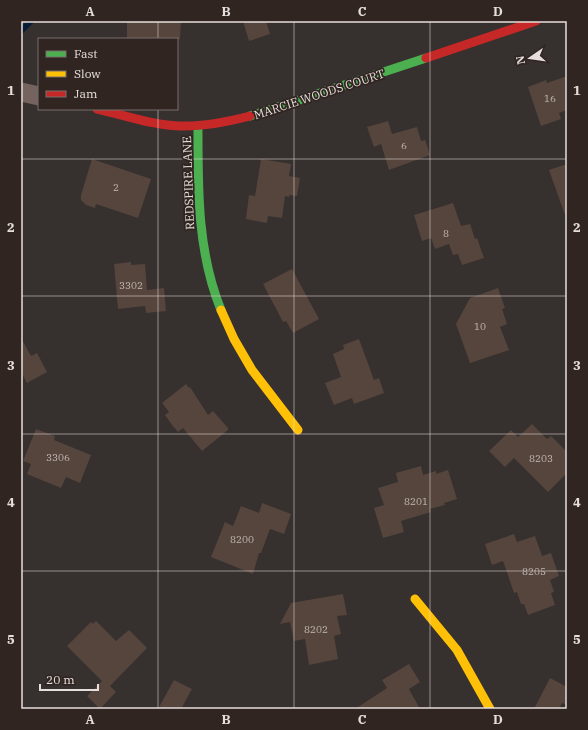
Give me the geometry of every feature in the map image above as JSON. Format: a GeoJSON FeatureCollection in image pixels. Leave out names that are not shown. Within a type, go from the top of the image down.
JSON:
{"type":"FeatureCollection","features":[{"type":"Feature","properties":{"kind":"street","name":"MARCIE WOODS COURT"},"geometry":{"type":"LineString","coordinates":[[102,110],[178,126],[198,126],[260,114],[536,21]]}},
{"type":"Feature","properties":{"kind":"street"},"geometry":{"type":"LineString","coordinates":[[21,92],[38,96]]}},
{"type":"Feature","properties":{"kind":"street","name":"REDSPIRE LANE"},"geometry":{"type":"LineString","coordinates":[[198,126],[199,210],[206,263],[214,290],[236,342],[252,369],[298,430]]}},
{"type":"Feature","properties":{"kind":"street"},"geometry":{"type":"LineString","coordinates":[[415,599],[457,650],[490,709]]}},
{"type":"Feature","properties":{"kind":"building"},"geometry":{"type":"Polygon","coordinates":[[[127,21],[181,21],[180,39],[127,38],[127,21]]]}},
{"type":"Feature","properties":{"kind":"building"},"geometry":{"type":"Polygon","coordinates":[[[243,21],[266,21],[270,34],[249,41],[243,21]]]}},
{"type":"Feature","properties":{"kind":"building"},"geometry":{"type":"Polygon","coordinates":[[[567,76],[567,110],[559,113],[561,119],[541,126],[528,87],[546,80],[547,83],[567,76]]]}},
{"type":"Feature","properties":{"kind":"building"},"geometry":{"type":"Polygon","coordinates":[[[388,121],[392,134],[417,127],[421,141],[425,140],[430,155],[389,170],[381,144],[374,147],[367,127],[388,121]]]}},
{"type":"Feature","properties":{"kind":"building"},"geometry":{"type":"Polygon","coordinates":[[[92,159],[151,179],[138,218],[96,204],[95,208],[86,205],[81,200],[81,195],[92,159]]]}},
{"type":"Feature","properties":{"kind":"building"},"geometry":{"type":"Polygon","coordinates":[[[261,159],[291,164],[289,176],[300,178],[297,196],[285,196],[282,218],[268,216],[267,223],[246,219],[249,195],[255,196],[261,159]]]}},
{"type":"Feature","properties":{"kind":"building"},"geometry":{"type":"Polygon","coordinates":[[[567,164],[567,214],[565,215],[549,170],[567,164]]]}},
{"type":"Feature","properties":{"kind":"building"},"geometry":{"type":"Polygon","coordinates":[[[453,203],[461,226],[470,224],[484,258],[462,265],[458,254],[453,255],[449,244],[435,249],[431,238],[422,241],[414,215],[453,203]]]}},
{"type":"Feature","properties":{"kind":"building"},"geometry":{"type":"Polygon","coordinates":[[[131,262],[131,265],[145,264],[147,290],[164,288],[166,311],[146,313],[145,306],[118,309],[114,264],[131,262]]]}},
{"type":"Feature","properties":{"kind":"building"},"geometry":{"type":"Polygon","coordinates":[[[292,269],[319,319],[293,333],[286,321],[283,322],[263,284],[292,269]]]}},
{"type":"Feature","properties":{"kind":"building"},"geometry":{"type":"Polygon","coordinates":[[[498,288],[505,308],[502,309],[507,324],[500,327],[509,350],[470,363],[456,324],[470,298],[498,288]]]}},
{"type":"Feature","properties":{"kind":"building"},"geometry":{"type":"Polygon","coordinates":[[[21,338],[31,356],[37,353],[47,372],[27,383],[21,372],[21,338]]]}},
{"type":"Feature","properties":{"kind":"building"},"geometry":{"type":"Polygon","coordinates":[[[359,339],[374,380],[379,378],[384,393],[354,404],[352,398],[334,405],[325,383],[341,377],[333,354],[344,349],[343,345],[359,339]]]}},
{"type":"Feature","properties":{"kind":"building"},"geometry":{"type":"Polygon","coordinates":[[[186,384],[189,388],[190,387],[208,415],[213,411],[228,428],[228,430],[202,451],[183,428],[178,432],[175,429],[165,415],[169,412],[162,403],[186,384]]]}},
{"type":"Feature","properties":{"kind":"building"},"geometry":{"type":"Polygon","coordinates":[[[532,424],[547,439],[551,436],[567,452],[567,473],[548,492],[514,458],[505,467],[489,451],[511,430],[518,437],[532,424]]]}},
{"type":"Feature","properties":{"kind":"building"},"geometry":{"type":"Polygon","coordinates":[[[36,429],[55,436],[54,440],[91,455],[80,483],[66,477],[61,488],[27,474],[31,464],[23,461],[36,429]]]}},
{"type":"Feature","properties":{"kind":"building"},"geometry":{"type":"Polygon","coordinates":[[[421,466],[423,475],[436,471],[436,474],[448,470],[457,499],[444,503],[445,505],[430,509],[431,512],[401,521],[404,532],[383,538],[374,508],[384,505],[378,488],[398,482],[396,473],[421,466]]]}},
{"type":"Feature","properties":{"kind":"building"},"geometry":{"type":"Polygon","coordinates":[[[262,503],[291,514],[284,534],[270,529],[261,553],[259,553],[253,574],[211,557],[225,522],[233,526],[241,506],[259,513],[262,503]]]}},
{"type":"Feature","properties":{"kind":"building"},"geometry":{"type":"Polygon","coordinates":[[[514,534],[517,542],[535,536],[542,556],[551,553],[559,576],[550,580],[554,592],[551,593],[555,605],[528,615],[524,604],[521,604],[517,592],[514,593],[503,561],[492,565],[485,544],[514,534]]]}},
{"type":"Feature","properties":{"kind":"building"},"geometry":{"type":"Polygon","coordinates":[[[343,594],[347,615],[337,616],[341,634],[334,636],[338,659],[309,665],[305,639],[294,641],[290,622],[280,624],[291,603],[343,594]]]}},
{"type":"Feature","properties":{"kind":"building"},"geometry":{"type":"Polygon","coordinates":[[[96,621],[116,641],[129,630],[147,648],[110,686],[116,692],[100,709],[87,696],[102,681],[67,646],[91,622],[93,624],[96,621]]]}},
{"type":"Feature","properties":{"kind":"building"},"geometry":{"type":"Polygon","coordinates":[[[409,664],[420,682],[409,689],[420,709],[355,709],[387,688],[382,680],[409,664]]]}},
{"type":"Feature","properties":{"kind":"building"},"geometry":{"type":"Polygon","coordinates":[[[550,678],[567,687],[567,705],[562,703],[559,709],[534,709],[550,678]]]}},
{"type":"Feature","properties":{"kind":"building"},"geometry":{"type":"Polygon","coordinates":[[[174,680],[192,689],[181,709],[158,709],[174,680]]]}},
{"type":"Feature","properties":{"kind":"waterway"},"geometry":{"type":"LineString","coordinates":[[21,31],[31,21]]}},
{"type":"Feature","properties":{"kind":"traffic: fast"},"geometry":{"type":"LineString","coordinates":[[250,116],[426,58]]}},
{"type":"Feature","properties":{"kind":"traffic: fast"},"geometry":{"type":"LineString","coordinates":[[198,126],[200,219],[207,265],[221,310]]}},
{"type":"Feature","properties":{"kind":"traffic: slow"},"geometry":{"type":"LineString","coordinates":[[221,310],[234,339],[252,370],[298,430]]}},
{"type":"Feature","properties":{"kind":"traffic: slow"},"geometry":{"type":"LineString","coordinates":[[415,599],[457,650],[490,709]]}},
{"type":"Feature","properties":{"kind":"traffic: jam"},"geometry":{"type":"LineString","coordinates":[[426,58],[536,21]]}},
{"type":"Feature","properties":{"kind":"traffic: jam"},"geometry":{"type":"LineString","coordinates":[[101,110],[148,122],[179,126],[215,124],[250,116]]}}]}
